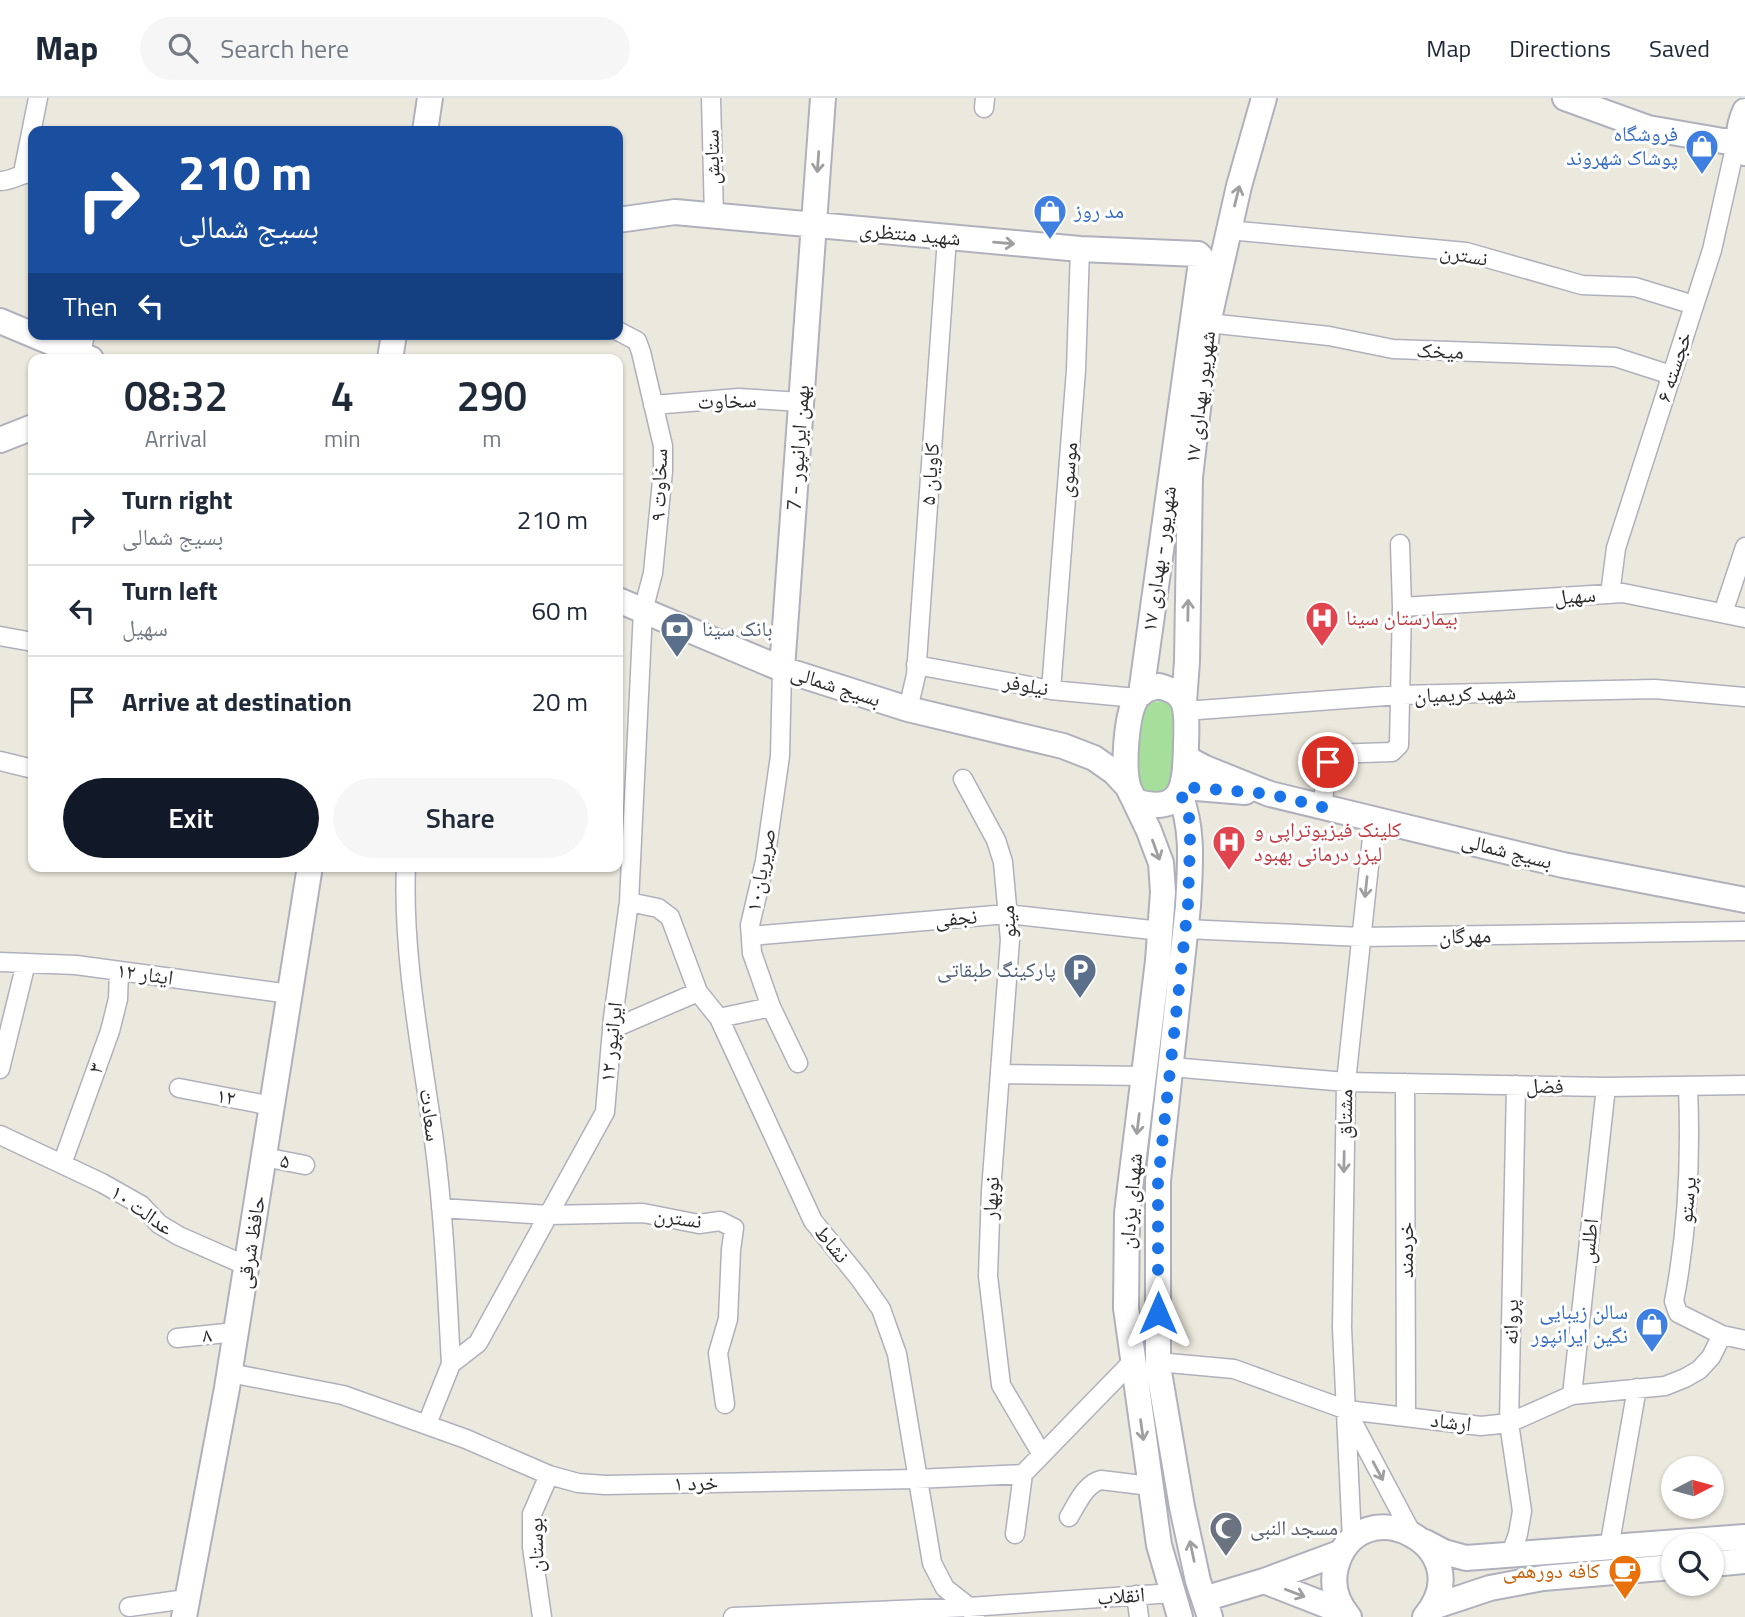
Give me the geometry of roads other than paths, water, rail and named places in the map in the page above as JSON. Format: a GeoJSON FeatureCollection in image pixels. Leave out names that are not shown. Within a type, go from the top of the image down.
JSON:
{"type":"FeatureCollection","features":[{"type":"Feature","properties":{"kind":"main road"},"geometry":{"type":"LineString","coordinates":[[426,126],[430,98]]}},
{"type":"Feature","properties":{"kind":"main road","name":"بهمن ایرانپور - 7"},"geometry":{"type":"LineString","coordinates":[[782,669],[823,98]]}},
{"type":"Feature","properties":{"kind":"main road","name":"۱۷ شهریور بهداری"},"geometry":{"type":"LineString","coordinates":[[1186,758],[1184,707],[1190,477],[1208,323],[1228,230],[1264,98]]}},
{"type":"Feature","properties":{"kind":"main road"},"geometry":{"type":"LineString","coordinates":[[1565,98],[1648,128],[1741,146],[1741,120],[1745,111]]}},
{"type":"Feature","properties":{"kind":"main road","name":"شهید منتظری"},"geometry":{"type":"LineString","coordinates":[[623,219],[675,212],[1080,250],[1198,254],[1201,257]]}},
{"type":"Feature","properties":{"kind":"main road","name":"۱۷ شهریور - بهداری"},"geometry":{"type":"LineString","coordinates":[[1128,787],[1128,727],[1138,696],[1145,653],[1201,257]]}},
{"type":"Feature","properties":{"kind":"main road"},"geometry":{"type":"LineString","coordinates":[[0,321],[28,330]]}},
{"type":"Feature","properties":{"kind":"main road"},"geometry":{"type":"LineString","coordinates":[[58,340],[86,349]]}},
{"type":"Feature","properties":{"kind":"main road"},"geometry":{"type":"LineString","coordinates":[[0,440],[28,429]]}},
{"type":"Feature","properties":{"kind":"main road","name":"بسیج شمالی"},"geometry":{"type":"LineString","coordinates":[[623,602],[782,669],[908,709],[1063,746],[1094,758],[1114,772],[1128,787],[1135,801],[1151,806],[1164,805],[1182,791],[1270,794]]}},
{"type":"Feature","properties":{"kind":"main road"},"geometry":{"type":"LineString","coordinates":[[1145,653],[1156,670],[1163,673],[1172,673],[1187,661]]}},
{"type":"Feature","properties":{"kind":"main road"},"geometry":{"type":"LineString","coordinates":[[1138,696],[1145,690],[1159,686],[1174,691],[1184,707]]}},
{"type":"Feature","properties":{"kind":"main road","name":"بسیج شمالی"},"geometry":{"type":"LineString","coordinates":[[1063,746],[1090,747],[1109,741],[1128,727]]}},
{"type":"Feature","properties":{"kind":"main road","name":"بسیج شمالی"},"geometry":{"type":"LineString","coordinates":[[1186,758],[1270,794],[1563,865],[1745,900]]}},
{"type":"Feature","properties":{"kind":"main road","name":"شهدای یزدان"},"geometry":{"type":"LineString","coordinates":[[1186,758],[1182,791],[1189,817],[1190,841],[1186,929],[1159,1162],[1158,1362],[1182,1507],[1207,1608]]}},
{"type":"Feature","properties":{"kind":"main road","name":"شهدای یزدان"},"geometry":{"type":"LineString","coordinates":[[1128,787],[1161,863],[1163,892],[1161,931],[1127,1213],[1126,1308],[1159,1545],[1180,1617]]}},
{"type":"Feature","properties":{"kind":"main road","name":"حافظ شرقی"},"geometry":{"type":"LineString","coordinates":[[185,1608],[230,1373],[309,872]]}},
{"type":"Feature","properties":{"kind":"main road"},"geometry":{"type":"LineString","coordinates":[[1134,1154],[1136,1160],[1145,1166],[1159,1162]]}},
{"type":"Feature","properties":{"kind":"main road"},"geometry":{"type":"LineString","coordinates":[[1127,1213],[1133,1207],[1143,1205],[1157,1214]]}},
{"type":"Feature","properties":{"kind":"main road"},"geometry":{"type":"LineString","coordinates":[[1207,1608],[1347,1546],[1361,1533],[1377,1527],[1394,1527],[1444,1552],[1466,1558],[1745,1537]]}},
{"type":"Feature","properties":{"kind":"main road"},"geometry":{"type":"LineString","coordinates":[[1418,1537],[1435,1556],[1440,1572],[1439,1590],[1429,1612]]}},
{"type":"Feature","properties":{"kind":"main road"},"geometry":{"type":"LineString","coordinates":[[1347,1546],[1334,1575],[1335,1593],[1347,1615]]}},
{"type":"Feature","properties":{"kind":"main road"},"geometry":{"type":"LineString","coordinates":[[1724,1563],[1745,1561]]}},
{"type":"Feature","properties":{"kind":"main road"},"geometry":{"type":"LineString","coordinates":[[1429,1612],[1490,1588],[1542,1578],[1661,1568]]}},
{"type":"Feature","properties":{"kind":"main road"},"geometry":{"type":"LineString","coordinates":[[1264,1581],[1347,1615]]}},
{"type":"Feature","properties":{"kind":"street"},"geometry":{"type":"LineString","coordinates":[[34,126],[38,98]]}},
{"type":"Feature","properties":{"kind":"street","name":"ستایش"},"geometry":{"type":"LineString","coordinates":[[711,98],[713,217]]}},
{"type":"Feature","properties":{"kind":"street","name":"خجسته ۶"},"geometry":{"type":"LineString","coordinates":[[1610,594],[1616,548],[1712,250],[1741,146]]}},
{"type":"Feature","properties":{"kind":"street"},"geometry":{"type":"LineString","coordinates":[[0,181],[12,181],[28,173]]}},
{"type":"Feature","properties":{"kind":"street","name":"نسترن"},"geometry":{"type":"LineString","coordinates":[[1228,230],[1466,252],[1582,285],[1635,287],[1694,305]]}},
{"type":"Feature","properties":{"kind":"street","name":"کاویان ۵"},"geometry":{"type":"LineString","coordinates":[[908,709],[916,665],[947,238]]}},
{"type":"Feature","properties":{"kind":"street","name":"موسوی"},"geometry":{"type":"LineString","coordinates":[[1051,690],[1076,370],[1080,250]]}},
{"type":"Feature","properties":{"kind":"street","name":"میخک"},"geometry":{"type":"LineString","coordinates":[[1208,323],[1329,336],[1393,349],[1615,357],[1671,375]]}},
{"type":"Feature","properties":{"kind":"street","name":"سخاوت ۹"},"geometry":{"type":"LineString","coordinates":[[623,334],[637,341],[663,446],[653,573],[643,611]]}},
{"type":"Feature","properties":{"kind":"street","name":"سخاوت"},"geometry":{"type":"LineString","coordinates":[[653,405],[739,398],[801,402]]}},
{"type":"Feature","properties":{"kind":"street"},"geometry":{"type":"LineString","coordinates":[[1322,807],[1328,762],[1332,754],[1392,752],[1399,745],[1402,607],[1399,544]]}},
{"type":"Feature","properties":{"kind":"street"},"geometry":{"type":"LineString","coordinates":[[1723,613],[1745,547]]}},
{"type":"Feature","properties":{"kind":"street","name":"سهیل"},"geometry":{"type":"LineString","coordinates":[[1402,607],[1623,593],[1745,618]]}},
{"type":"Feature","properties":{"kind":"street","name":"ایرانپور ۱۲"},"geometry":{"type":"LineString","coordinates":[[427,1424],[451,1364],[478,1343],[604,1112],[629,902],[624,855],[643,611]]}},
{"type":"Feature","properties":{"kind":"street"},"geometry":{"type":"LineString","coordinates":[[0,636],[28,641]]}},
{"type":"Feature","properties":{"kind":"street","name":"نیلوفر"},"geometry":{"type":"LineString","coordinates":[[916,665],[1051,690],[1138,696]]}},
{"type":"Feature","properties":{"kind":"street","name":"صریریان۱۰"},"geometry":{"type":"LineString","coordinates":[[782,669],[780,756],[765,861],[750,925],[752,953],[771,1007],[798,1063]]}},
{"type":"Feature","properties":{"kind":"street","name":"شهید کریمیان"},"geometry":{"type":"LineString","coordinates":[[1184,707],[1399,695],[1656,689],[1745,697]]}},
{"type":"Feature","properties":{"kind":"street"},"geometry":{"type":"LineString","coordinates":[[0,761],[28,768]]}},
{"type":"Feature","properties":{"kind":"street","name":"مینو"},"geometry":{"type":"LineString","coordinates":[[963,779],[996,840],[1003,862],[1010,940],[1000,1074]]}},
{"type":"Feature","properties":{"kind":"street","name":"مشتاق"},"geometry":{"type":"LineString","coordinates":[[1347,1546],[1347,1410],[1342,1328],[1346,1082],[1374,819]]}},
{"type":"Feature","properties":{"kind":"street","name":"سعادت"},"geometry":{"type":"LineString","coordinates":[[406,872],[405,923],[441,1208],[451,1364]]}},
{"type":"Feature","properties":{"kind":"street","name":"نشاط"},"geometry":{"type":"LineString","coordinates":[[629,902],[658,908],[670,917],[698,992],[719,1018],[813,1221],[881,1309],[897,1354],[932,1563],[945,1588],[972,1612]]}},
{"type":"Feature","properties":{"kind":"street","name":"نجفی"},"geometry":{"type":"LineString","coordinates":[[751,936],[1007,914],[1161,931]]}},
{"type":"Feature","properties":{"kind":"street","name":"مهرگان"},"geometry":{"type":"LineString","coordinates":[[1186,929],[1361,937],[1745,931]]}},
{"type":"Feature","properties":{"kind":"street","name":"ایثار ۱۲"},"geometry":{"type":"LineString","coordinates":[[0,962],[76,965],[290,994]]}},
{"type":"Feature","properties":{"kind":"street"},"geometry":{"type":"LineString","coordinates":[[0,1069],[26,963]]}},
{"type":"Feature","properties":{"kind":"street","name":"۳"},"geometry":{"type":"LineString","coordinates":[[62,1164],[110,1031],[118,999],[119,971]]}},
{"type":"Feature","properties":{"kind":"street"},"geometry":{"type":"LineString","coordinates":[[612,1029],[698,992]]}},
{"type":"Feature","properties":{"kind":"street"},"geometry":{"type":"LineString","coordinates":[[719,1018],[771,1007]]}},
{"type":"Feature","properties":{"kind":"street","name":"فضل"},"geometry":{"type":"LineString","coordinates":[[1171,1066],[1346,1082],[1606,1087],[1745,1085]]}},
{"type":"Feature","properties":{"kind":"street"},"geometry":{"type":"LineString","coordinates":[[1000,1074],[1144,1076]]}},
{"type":"Feature","properties":{"kind":"street","name":"نوبهار"},"geometry":{"type":"LineString","coordinates":[[1000,1074],[990,1191],[988,1276],[1001,1385],[1041,1453]]}},
{"type":"Feature","properties":{"kind":"street","name":"خردمند"},"geometry":{"type":"LineString","coordinates":[[1405,1083],[1406,1416]]}},
{"type":"Feature","properties":{"kind":"street","name":"پروانه"},"geometry":{"type":"LineString","coordinates":[[1510,1556],[1522,1511],[1509,1423],[1516,1085]]}},
{"type":"Feature","properties":{"kind":"street","name":"اطلس"},"geometry":{"type":"LineString","coordinates":[[1572,1395],[1606,1087]]}},
{"type":"Feature","properties":{"kind":"street","name":"پرستو"},"geometry":{"type":"LineString","coordinates":[[1688,1087],[1691,1155],[1674,1301],[1678,1313],[1722,1335]]}},
{"type":"Feature","properties":{"kind":"street","name":"۱۲"},"geometry":{"type":"LineString","coordinates":[[179,1088],[272,1106]]}},
{"type":"Feature","properties":{"kind":"street","name":"عدالت ۱۰"},"geometry":{"type":"LineString","coordinates":[[1,1138],[62,1164],[141,1205],[159,1224],[179,1236],[247,1266]]}},
{"type":"Feature","properties":{"kind":"street","name":"۵"},"geometry":{"type":"LineString","coordinates":[[264,1157],[305,1165]]}},
{"type":"Feature","properties":{"kind":"street","name":"نسترن"},"geometry":{"type":"LineString","coordinates":[[441,1208],[548,1215],[643,1213],[699,1224],[720,1221],[734,1228],[728,1319],[718,1353],[725,1404]]}},
{"type":"Feature","properties":{"kind":"street","name":"۸"},"geometry":{"type":"LineString","coordinates":[[177,1338],[236,1332]]}},
{"type":"Feature","properties":{"kind":"street"},"geometry":{"type":"LineString","coordinates":[[1722,1335],[1745,1340]]}},
{"type":"Feature","properties":{"kind":"street","name":"ارشاد"},"geometry":{"type":"LineString","coordinates":[[1158,1362],[1234,1369],[1347,1410],[1480,1426],[1509,1423],[1572,1395],[1665,1386],[1692,1374],[1711,1357],[1722,1335]]}},
{"type":"Feature","properties":{"kind":"street"},"geometry":{"type":"LineString","coordinates":[[1016,1534],[1023,1474],[1132,1362]]}},
{"type":"Feature","properties":{"kind":"street","name":"خرد ۱"},"geometry":{"type":"LineString","coordinates":[[230,1373],[344,1395],[427,1424],[549,1475],[578,1483],[605,1485],[916,1479],[1023,1474]]}},
{"type":"Feature","properties":{"kind":"street"},"geometry":{"type":"LineString","coordinates":[[1609,1548],[1636,1388]]}},
{"type":"Feature","properties":{"kind":"street"},"geometry":{"type":"LineString","coordinates":[[1347,1410],[1418,1537]]}},
{"type":"Feature","properties":{"kind":"street","name":"بوستان"},"geometry":{"type":"LineString","coordinates":[[542,1617],[532,1547],[532,1514],[549,1475]]}},
{"type":"Feature","properties":{"kind":"street"},"geometry":{"type":"LineString","coordinates":[[1069,1517],[1088,1487],[1095,1482],[1101,1480],[1150,1486]]}},
{"type":"Feature","properties":{"kind":"street","name":"انقلاب"},"geometry":{"type":"LineString","coordinates":[[733,1617],[972,1612],[1173,1593]]}},
{"type":"Feature","properties":{"kind":"street"},"geometry":{"type":"LineString","coordinates":[[1136,1595],[1139,1617]]}},
{"type":"Feature","properties":{"kind":"street"},"geometry":{"type":"LineString","coordinates":[[129,1607],[185,1608]]}},
{"type":"Feature","properties":{"kind":"place","name":"فروشگاه‌ پوشاک شهروند"},"geometry":{"type":"Point","coordinates":[1702,176]}},
{"type":"Feature","properties":{"kind":"place","name":"مد روز"},"geometry":{"type":"Point","coordinates":[1050,241]}},
{"type":"Feature","properties":{"kind":"place","name":"بیمارستان سینا"},"geometry":{"type":"Point","coordinates":[1322,648]}},
{"type":"Feature","properties":{"kind":"place","name":"بانک سینا"},"geometry":{"type":"Point","coordinates":[677,659]}},
{"type":"Feature","properties":{"kind":"place","name":"کلینک فیزیوتراپی و لیزر درمانی بهبود"},"geometry":{"type":"Point","coordinates":[1229,872]}},
{"type":"Feature","properties":{"kind":"place","name":"پارکینگ طبقاتی"},"geometry":{"type":"Point","coordinates":[1080,1000]}},
{"type":"Feature","properties":{"kind":"place","name":"سالن زیبایی نگین ایرانپور"},"geometry":{"type":"Point","coordinates":[1652,1354]}},
{"type":"Feature","properties":{"kind":"place","name":"مسجد النبی"},"geometry":{"type":"Point","coordinates":[1226,1558]}},
{"type":"Feature","properties":{"kind":"place","name":"کافه دورهمی"},"geometry":{"type":"Point","coordinates":[1625,1601]}}]}
